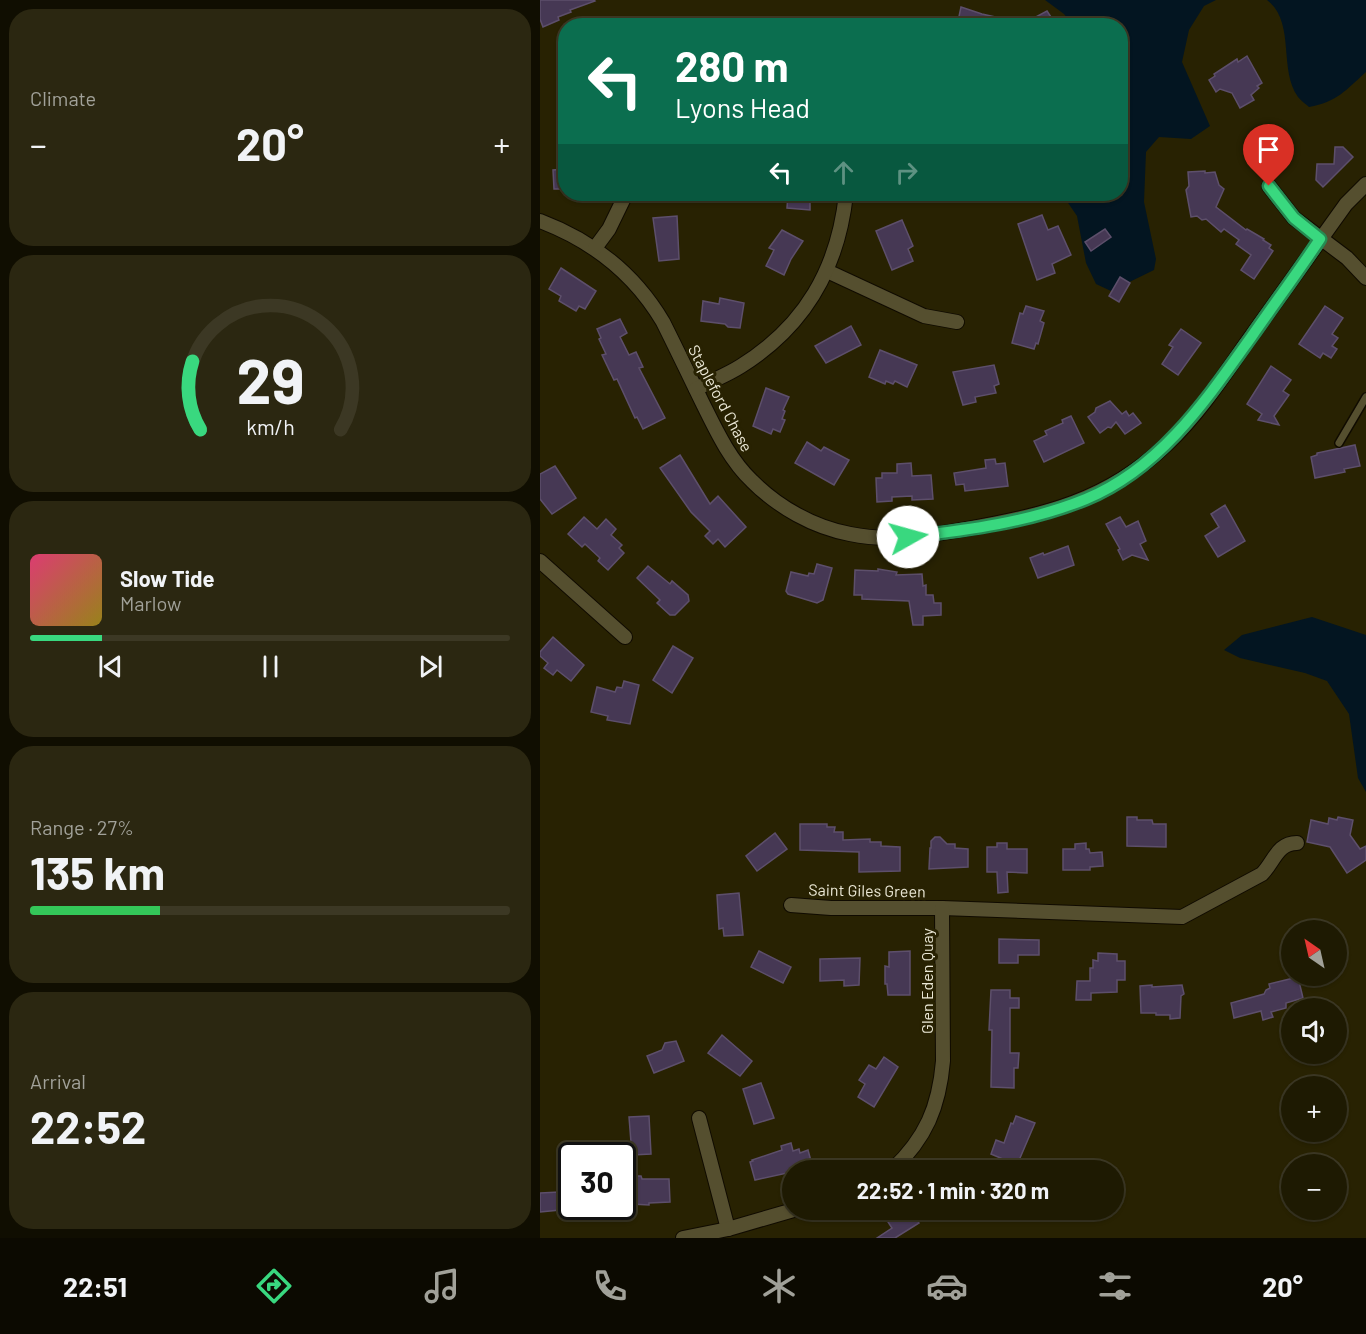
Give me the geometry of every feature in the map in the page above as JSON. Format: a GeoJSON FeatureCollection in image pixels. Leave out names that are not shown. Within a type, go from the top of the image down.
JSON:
{"type":"FeatureCollection","features":[{"type":"Feature","properties":{"kind":"street","name":"Stapleford Chase"},"geometry":{"type":"LineString","coordinates":[[540,221],[595,248],[617,264],[652,303],[722,443],[750,480],[783,507],[827,528],[850,534],[908,537],[1020,520],[1054,510],[1088,498],[1141,466],[1183,428],[1213,390],[1320,239],[1366,184]]}},
{"type":"Feature","properties":{"kind":"street"},"geometry":{"type":"LineString","coordinates":[[1269,186],[1294,218],[1347,258],[1366,278]]}},
{"type":"Feature","properties":{"kind":"street"},"geometry":{"type":"LineString","coordinates":[[595,248],[609,229],[623,201]]}},
{"type":"Feature","properties":{"kind":"street"},"geometry":{"type":"LineString","coordinates":[[696,389],[739,368],[762,352],[782,335],[811,302],[827,271],[838,239],[845,201]]}},
{"type":"Feature","properties":{"kind":"street"},"geometry":{"type":"LineString","coordinates":[[827,271],[924,316],[957,322]]}},
{"type":"Feature","properties":{"kind":"street"},"geometry":{"type":"LineString","coordinates":[[540,561],[625,637]]}},
{"type":"Feature","properties":{"kind":"street","name":"Glen Eden Quay"},"geometry":{"type":"LineString","coordinates":[[903,1160],[923,1133],[936,1104],[941,1083],[943,1061],[942,908],[1182,917],[1262,874],[1281,848],[1288,844],[1298,843]]}},
{"type":"Feature","properties":{"kind":"street","name":"Saint Giles Green"},"geometry":{"type":"LineString","coordinates":[[791,905],[831,908],[942,908]]}},
{"type":"Feature","properties":{"kind":"street"},"geometry":{"type":"LineString","coordinates":[[699,1118],[728,1229]]}},
{"type":"Feature","properties":{"kind":"street"},"geometry":{"type":"LineString","coordinates":[[683,1238],[728,1229],[782,1213]]}},
{"type":"Feature","properties":{"kind":"lane"},"geometry":{"type":"LineString","coordinates":[[1339,443],[1366,397]]}},
{"type":"Feature","properties":{"kind":"water"},"geometry":{"type":"Polygon","coordinates":[[[1045,0],[1216,0],[1204,6],[1189,30],[1182,62],[1210,126],[1191,139],[1159,137],[1146,152],[1144,202],[1156,259],[1154,270],[1111,291],[1096,284],[1086,263],[1077,216],[1067,201],[1128,201],[1128,18],[1067,18],[1045,0]]]}},
{"type":"Feature","properties":{"kind":"water"},"geometry":{"type":"Polygon","coordinates":[[[1267,0],[1366,0],[1366,72],[1347,90],[1334,98],[1309,107],[1298,97],[1292,86],[1281,20],[1276,9],[1267,0]]]}},
{"type":"Feature","properties":{"kind":"water"},"geometry":{"type":"Polygon","coordinates":[[[1312,617],[1366,635],[1366,792],[1358,778],[1349,714],[1327,681],[1305,673],[1240,658],[1224,650],[1242,635],[1312,617]]]}},
{"type":"Feature","properties":{"kind":"building"},"geometry":{"type":"Polygon","coordinates":[[[540,0],[595,1],[570,10],[571,12],[558,17],[558,20],[543,27],[540,19],[540,0]]]}},
{"type":"Feature","properties":{"kind":"building"},"geometry":{"type":"Polygon","coordinates":[[[961,7],[1000,18],[959,18],[961,7]]]}},
{"type":"Feature","properties":{"kind":"building"},"geometry":{"type":"Polygon","coordinates":[[[1047,11],[1052,18],[1034,18],[1047,11]]]}},
{"type":"Feature","properties":{"kind":"building"},"geometry":{"type":"Polygon","coordinates":[[[1247,56],[1262,83],[1251,95],[1254,100],[1240,108],[1232,93],[1220,89],[1216,92],[1209,80],[1215,76],[1214,74],[1237,59],[1238,62],[1247,56]]]}},
{"type":"Feature","properties":{"kind":"building"},"geometry":{"type":"Polygon","coordinates":[[[1335,147],[1343,147],[1353,157],[1323,187],[1316,180],[1317,164],[1334,164],[1335,147]]]}},
{"type":"Feature","properties":{"kind":"building"},"geometry":{"type":"Polygon","coordinates":[[[553,170],[558,170],[558,189],[554,189],[553,170]]]}},
{"type":"Feature","properties":{"kind":"building"},"geometry":{"type":"Polygon","coordinates":[[[1205,171],[1205,173],[1215,172],[1219,185],[1224,189],[1216,207],[1246,230],[1271,245],[1269,248],[1273,251],[1254,279],[1241,270],[1251,255],[1236,244],[1239,240],[1224,229],[1221,232],[1206,219],[1191,217],[1186,190],[1189,186],[1188,172],[1205,171]]]}},
{"type":"Feature","properties":{"kind":"building"},"geometry":{"type":"Polygon","coordinates":[[[788,201],[810,201],[810,210],[787,208],[788,201]]]}},
{"type":"Feature","properties":{"kind":"building"},"geometry":{"type":"Polygon","coordinates":[[[1042,215],[1048,230],[1058,226],[1071,255],[1052,264],[1055,273],[1037,280],[1018,224],[1042,215]]]}},
{"type":"Feature","properties":{"kind":"building"},"geometry":{"type":"Polygon","coordinates":[[[677,216],[679,259],[659,261],[653,218],[677,216]]]}},
{"type":"Feature","properties":{"kind":"building"},"geometry":{"type":"Polygon","coordinates":[[[902,220],[913,246],[908,249],[913,261],[892,270],[876,231],[902,220]]]}},
{"type":"Feature","properties":{"kind":"building"},"geometry":{"type":"Polygon","coordinates":[[[1105,229],[1111,237],[1091,251],[1085,242],[1105,229]]]}},
{"type":"Feature","properties":{"kind":"building"},"geometry":{"type":"Polygon","coordinates":[[[782,230],[803,241],[784,275],[766,266],[774,250],[769,248],[782,230]]]}},
{"type":"Feature","properties":{"kind":"building"},"geometry":{"type":"Polygon","coordinates":[[[561,268],[596,291],[585,309],[579,306],[576,311],[559,301],[561,296],[549,289],[561,268]]]}},
{"type":"Feature","properties":{"kind":"building"},"geometry":{"type":"Polygon","coordinates":[[[1120,277],[1130,283],[1119,302],[1109,296],[1120,277]]]}},
{"type":"Feature","properties":{"kind":"building"},"geometry":{"type":"Polygon","coordinates":[[[720,298],[744,303],[740,328],[701,321],[703,301],[719,304],[720,298]]]}},
{"type":"Feature","properties":{"kind":"building"},"geometry":{"type":"Polygon","coordinates":[[[1026,306],[1044,311],[1040,321],[1044,323],[1038,344],[1036,343],[1034,349],[1012,343],[1020,313],[1023,314],[1026,306]]]}},
{"type":"Feature","properties":{"kind":"building"},"geometry":{"type":"Polygon","coordinates":[[[1325,306],[1343,318],[1332,334],[1338,338],[1332,346],[1337,349],[1331,358],[1323,353],[1320,358],[1299,344],[1325,306]]]}},
{"type":"Feature","properties":{"kind":"building"},"geometry":{"type":"Polygon","coordinates":[[[620,319],[627,333],[620,337],[629,355],[636,352],[643,367],[639,368],[665,418],[643,429],[602,355],[606,354],[597,329],[620,319]]]}},
{"type":"Feature","properties":{"kind":"building"},"geometry":{"type":"Polygon","coordinates":[[[851,326],[861,345],[826,363],[815,346],[851,326]]]}},
{"type":"Feature","properties":{"kind":"building"},"geometry":{"type":"Polygon","coordinates":[[[1181,329],[1201,343],[1178,375],[1162,364],[1173,347],[1169,345],[1181,329]]]}},
{"type":"Feature","properties":{"kind":"building"},"geometry":{"type":"Polygon","coordinates":[[[880,350],[917,365],[907,387],[895,381],[893,384],[886,381],[885,384],[869,377],[880,350]]]}},
{"type":"Feature","properties":{"kind":"building"},"geometry":{"type":"Polygon","coordinates":[[[994,365],[999,384],[994,386],[996,393],[975,397],[976,402],[963,405],[953,372],[994,365]]]}},
{"type":"Feature","properties":{"kind":"building"},"geometry":{"type":"Polygon","coordinates":[[[1271,366],[1291,380],[1283,391],[1289,395],[1274,416],[1279,425],[1258,420],[1262,414],[1247,404],[1271,366]]]}},
{"type":"Feature","properties":{"kind":"building"},"geometry":{"type":"Polygon","coordinates":[[[766,388],[789,397],[783,410],[785,411],[782,419],[785,420],[780,432],[773,429],[771,434],[753,426],[766,388]]]}},
{"type":"Feature","properties":{"kind":"building"},"geometry":{"type":"Polygon","coordinates":[[[1110,401],[1122,414],[1126,411],[1129,416],[1133,413],[1141,423],[1125,434],[1116,422],[1111,428],[1108,427],[1100,433],[1088,417],[1095,412],[1096,408],[1110,401]]]}},
{"type":"Feature","properties":{"kind":"building"},"geometry":{"type":"Polygon","coordinates":[[[1071,416],[1084,443],[1044,462],[1034,441],[1047,435],[1045,431],[1063,423],[1062,420],[1071,416]]]}},
{"type":"Feature","properties":{"kind":"building"},"geometry":{"type":"Polygon","coordinates":[[[807,442],[821,451],[824,447],[849,460],[834,485],[795,463],[807,442]]]}},
{"type":"Feature","properties":{"kind":"building"},"geometry":{"type":"Polygon","coordinates":[[[1355,445],[1360,466],[1344,469],[1345,472],[1315,478],[1311,457],[1317,453],[1355,445]]]}},
{"type":"Feature","properties":{"kind":"building"},"geometry":{"type":"Polygon","coordinates":[[[680,455],[710,504],[718,496],[746,527],[725,547],[718,539],[713,544],[705,536],[710,531],[691,512],[660,468],[680,455]]]}},
{"type":"Feature","properties":{"kind":"building"},"geometry":{"type":"Polygon","coordinates":[[[995,459],[996,464],[1005,463],[1008,486],[965,491],[964,484],[956,485],[954,473],[986,468],[985,460],[995,459]]]}},
{"type":"Feature","properties":{"kind":"building"},"geometry":{"type":"Polygon","coordinates":[[[911,463],[912,476],[931,475],[933,499],[912,500],[912,496],[892,497],[892,501],[877,502],[876,478],[882,478],[882,473],[897,473],[897,464],[911,463]]]}},
{"type":"Feature","properties":{"kind":"building"},"geometry":{"type":"Polygon","coordinates":[[[555,466],[576,498],[552,514],[540,499],[540,474],[555,466]]]}},
{"type":"Feature","properties":{"kind":"building"},"geometry":{"type":"Polygon","coordinates":[[[1225,505],[1245,541],[1218,557],[1205,536],[1219,527],[1211,514],[1225,505]]]}},
{"type":"Feature","properties":{"kind":"building"},"geometry":{"type":"Polygon","coordinates":[[[584,517],[597,529],[606,519],[616,529],[611,535],[622,545],[619,548],[624,553],[608,570],[598,561],[600,558],[585,544],[582,547],[568,534],[584,517]]]}},
{"type":"Feature","properties":{"kind":"building"},"geometry":{"type":"Polygon","coordinates":[[[1120,517],[1126,527],[1138,521],[1146,541],[1140,544],[1148,560],[1132,555],[1123,560],[1118,550],[1120,549],[1106,524],[1120,517]]]}},
{"type":"Feature","properties":{"kind":"building"},"geometry":{"type":"Polygon","coordinates":[[[1068,546],[1074,565],[1038,578],[1030,558],[1068,546]]]}},
{"type":"Feature","properties":{"kind":"building"},"geometry":{"type":"Polygon","coordinates":[[[817,564],[832,568],[823,600],[817,603],[788,594],[786,591],[791,572],[808,576],[809,573],[814,574],[817,564]]]}},
{"type":"Feature","properties":{"kind":"building"},"geometry":{"type":"Polygon","coordinates":[[[648,566],[670,584],[672,581],[688,595],[689,601],[675,615],[670,615],[657,603],[660,600],[637,578],[648,566]]]}},
{"type":"Feature","properties":{"kind":"building"},"geometry":{"type":"Polygon","coordinates":[[[878,569],[897,572],[896,575],[922,574],[923,586],[926,585],[926,595],[933,595],[934,603],[941,603],[941,615],[923,616],[923,625],[913,625],[909,601],[862,599],[862,595],[854,595],[855,570],[878,571],[878,569]]]}},
{"type":"Feature","properties":{"kind":"building"},"geometry":{"type":"Polygon","coordinates":[[[553,637],[584,665],[571,681],[557,670],[553,675],[544,668],[548,663],[540,656],[540,652],[553,637]]]}},
{"type":"Feature","properties":{"kind":"building"},"geometry":{"type":"Polygon","coordinates":[[[673,646],[693,658],[672,693],[653,680],[673,646]]]}},
{"type":"Feature","properties":{"kind":"building"},"geometry":{"type":"Polygon","coordinates":[[[624,681],[639,685],[630,724],[607,720],[608,716],[591,712],[597,687],[615,692],[617,687],[622,688],[624,681]]]}},
{"type":"Feature","properties":{"kind":"building"},"geometry":{"type":"Polygon","coordinates":[[[1127,817],[1152,820],[1153,824],[1166,824],[1166,847],[1127,846],[1127,817]]]}},
{"type":"Feature","properties":{"kind":"building"},"geometry":{"type":"Polygon","coordinates":[[[1338,817],[1353,820],[1350,835],[1360,849],[1366,846],[1366,860],[1347,873],[1330,847],[1307,842],[1311,820],[1328,824],[1329,818],[1337,820],[1338,817]]]}},
{"type":"Feature","properties":{"kind":"building"},"geometry":{"type":"Polygon","coordinates":[[[800,824],[827,824],[827,827],[835,827],[834,832],[843,832],[843,840],[870,839],[870,842],[881,842],[881,846],[900,847],[900,871],[859,872],[859,852],[800,850],[800,824]]]}},
{"type":"Feature","properties":{"kind":"building"},"geometry":{"type":"Polygon","coordinates":[[[775,833],[787,849],[757,871],[746,856],[775,833]]]}},
{"type":"Feature","properties":{"kind":"building"},"geometry":{"type":"Polygon","coordinates":[[[935,837],[940,837],[947,844],[955,844],[955,848],[968,849],[968,867],[929,869],[931,841],[935,837]]]}},
{"type":"Feature","properties":{"kind":"building"},"geometry":{"type":"Polygon","coordinates":[[[997,843],[1007,843],[1007,849],[1027,849],[1027,873],[1007,872],[1008,892],[998,893],[997,872],[987,872],[987,847],[997,847],[997,843]]]}},
{"type":"Feature","properties":{"kind":"building"},"geometry":{"type":"Polygon","coordinates":[[[1086,843],[1086,849],[1089,849],[1090,853],[1102,852],[1103,866],[1090,867],[1090,870],[1063,870],[1063,849],[1075,849],[1075,844],[1086,843]]]}},
{"type":"Feature","properties":{"kind":"building"},"geometry":{"type":"Polygon","coordinates":[[[739,893],[743,935],[724,936],[723,928],[719,929],[717,895],[739,893]]]}},
{"type":"Feature","properties":{"kind":"building"},"geometry":{"type":"Polygon","coordinates":[[[999,939],[1039,940],[1039,955],[1018,955],[1018,963],[999,963],[999,939]]]}},
{"type":"Feature","properties":{"kind":"building"},"geometry":{"type":"Polygon","coordinates":[[[759,951],[791,967],[783,983],[751,967],[759,951]]]}},
{"type":"Feature","properties":{"kind":"building"},"geometry":{"type":"Polygon","coordinates":[[[910,951],[910,995],[888,995],[887,984],[885,984],[885,966],[889,967],[889,952],[910,951]]]}},
{"type":"Feature","properties":{"kind":"building"},"geometry":{"type":"Polygon","coordinates":[[[1098,953],[1117,954],[1117,961],[1125,961],[1125,980],[1117,980],[1117,992],[1091,993],[1091,1000],[1076,1000],[1077,981],[1090,981],[1090,968],[1093,968],[1093,960],[1098,961],[1098,953]]]}},
{"type":"Feature","properties":{"kind":"building"},"geometry":{"type":"Polygon","coordinates":[[[860,958],[859,985],[844,986],[844,980],[820,981],[820,959],[860,958]]]}},
{"type":"Feature","properties":{"kind":"building"},"geometry":{"type":"Polygon","coordinates":[[[1281,981],[1281,986],[1300,986],[1303,998],[1281,998],[1281,1009],[1271,1012],[1273,1017],[1263,1020],[1261,1011],[1234,1018],[1231,1003],[1264,994],[1270,988],[1269,984],[1281,981]]]}},
{"type":"Feature","properties":{"kind":"building"},"geometry":{"type":"Polygon","coordinates":[[[1152,985],[1152,987],[1182,985],[1184,994],[1181,996],[1180,1018],[1170,1019],[1170,1015],[1141,1013],[1140,986],[1152,985]]]}},
{"type":"Feature","properties":{"kind":"building"},"geometry":{"type":"Polygon","coordinates":[[[991,990],[1010,990],[1010,998],[1019,998],[1019,1008],[1010,1008],[1010,1053],[1019,1053],[1018,1068],[1014,1068],[1014,1088],[991,1087],[992,1030],[989,1030],[991,990]]]}},
{"type":"Feature","properties":{"kind":"building"},"geometry":{"type":"Polygon","coordinates":[[[722,1035],[752,1061],[740,1076],[708,1053],[722,1035]]]}},
{"type":"Feature","properties":{"kind":"building"},"geometry":{"type":"Polygon","coordinates":[[[676,1041],[684,1061],[654,1073],[647,1056],[662,1050],[665,1043],[676,1041]]]}},
{"type":"Feature","properties":{"kind":"building"},"geometry":{"type":"Polygon","coordinates":[[[884,1057],[898,1067],[874,1107],[858,1097],[865,1084],[859,1080],[869,1065],[876,1069],[884,1057]]]}},
{"type":"Feature","properties":{"kind":"building"},"geometry":{"type":"Polygon","coordinates":[[[761,1083],[774,1118],[754,1124],[743,1089],[761,1083]]]}},
{"type":"Feature","properties":{"kind":"building"},"geometry":{"type":"Polygon","coordinates":[[[649,1116],[651,1154],[636,1155],[636,1142],[631,1142],[629,1117],[649,1116]]]}},
{"type":"Feature","properties":{"kind":"building"},"geometry":{"type":"Polygon","coordinates":[[[1016,1116],[1035,1123],[1019,1160],[1005,1160],[991,1154],[996,1140],[1004,1143],[1011,1123],[1013,1124],[1016,1116]]]}},
{"type":"Feature","properties":{"kind":"building"},"geometry":{"type":"Polygon","coordinates":[[[791,1143],[793,1151],[799,1149],[800,1153],[808,1150],[811,1160],[782,1160],[782,1174],[755,1180],[750,1162],[782,1150],[781,1146],[791,1143]]]}},
{"type":"Feature","properties":{"kind":"building"},"geometry":{"type":"Polygon","coordinates":[[[636,1176],[641,1176],[642,1179],[669,1179],[670,1202],[649,1203],[649,1205],[636,1204],[636,1176]]]}},
{"type":"Feature","properties":{"kind":"building"},"geometry":{"type":"Polygon","coordinates":[[[558,1192],[558,1210],[540,1212],[540,1193],[558,1192]]]}},
{"type":"Feature","properties":{"kind":"building"},"geometry":{"type":"Polygon","coordinates":[[[917,1220],[919,1223],[895,1238],[877,1238],[892,1228],[888,1222],[917,1220]]]}},
{"type":"Feature","properties":{"kind":"route"},"geometry":{"type":"LineString","coordinates":[[908,537],[1020,520],[1088,498],[1141,466],[1165,446],[1183,428],[1213,390],[1320,239],[1294,218],[1269,186]]}}]}
